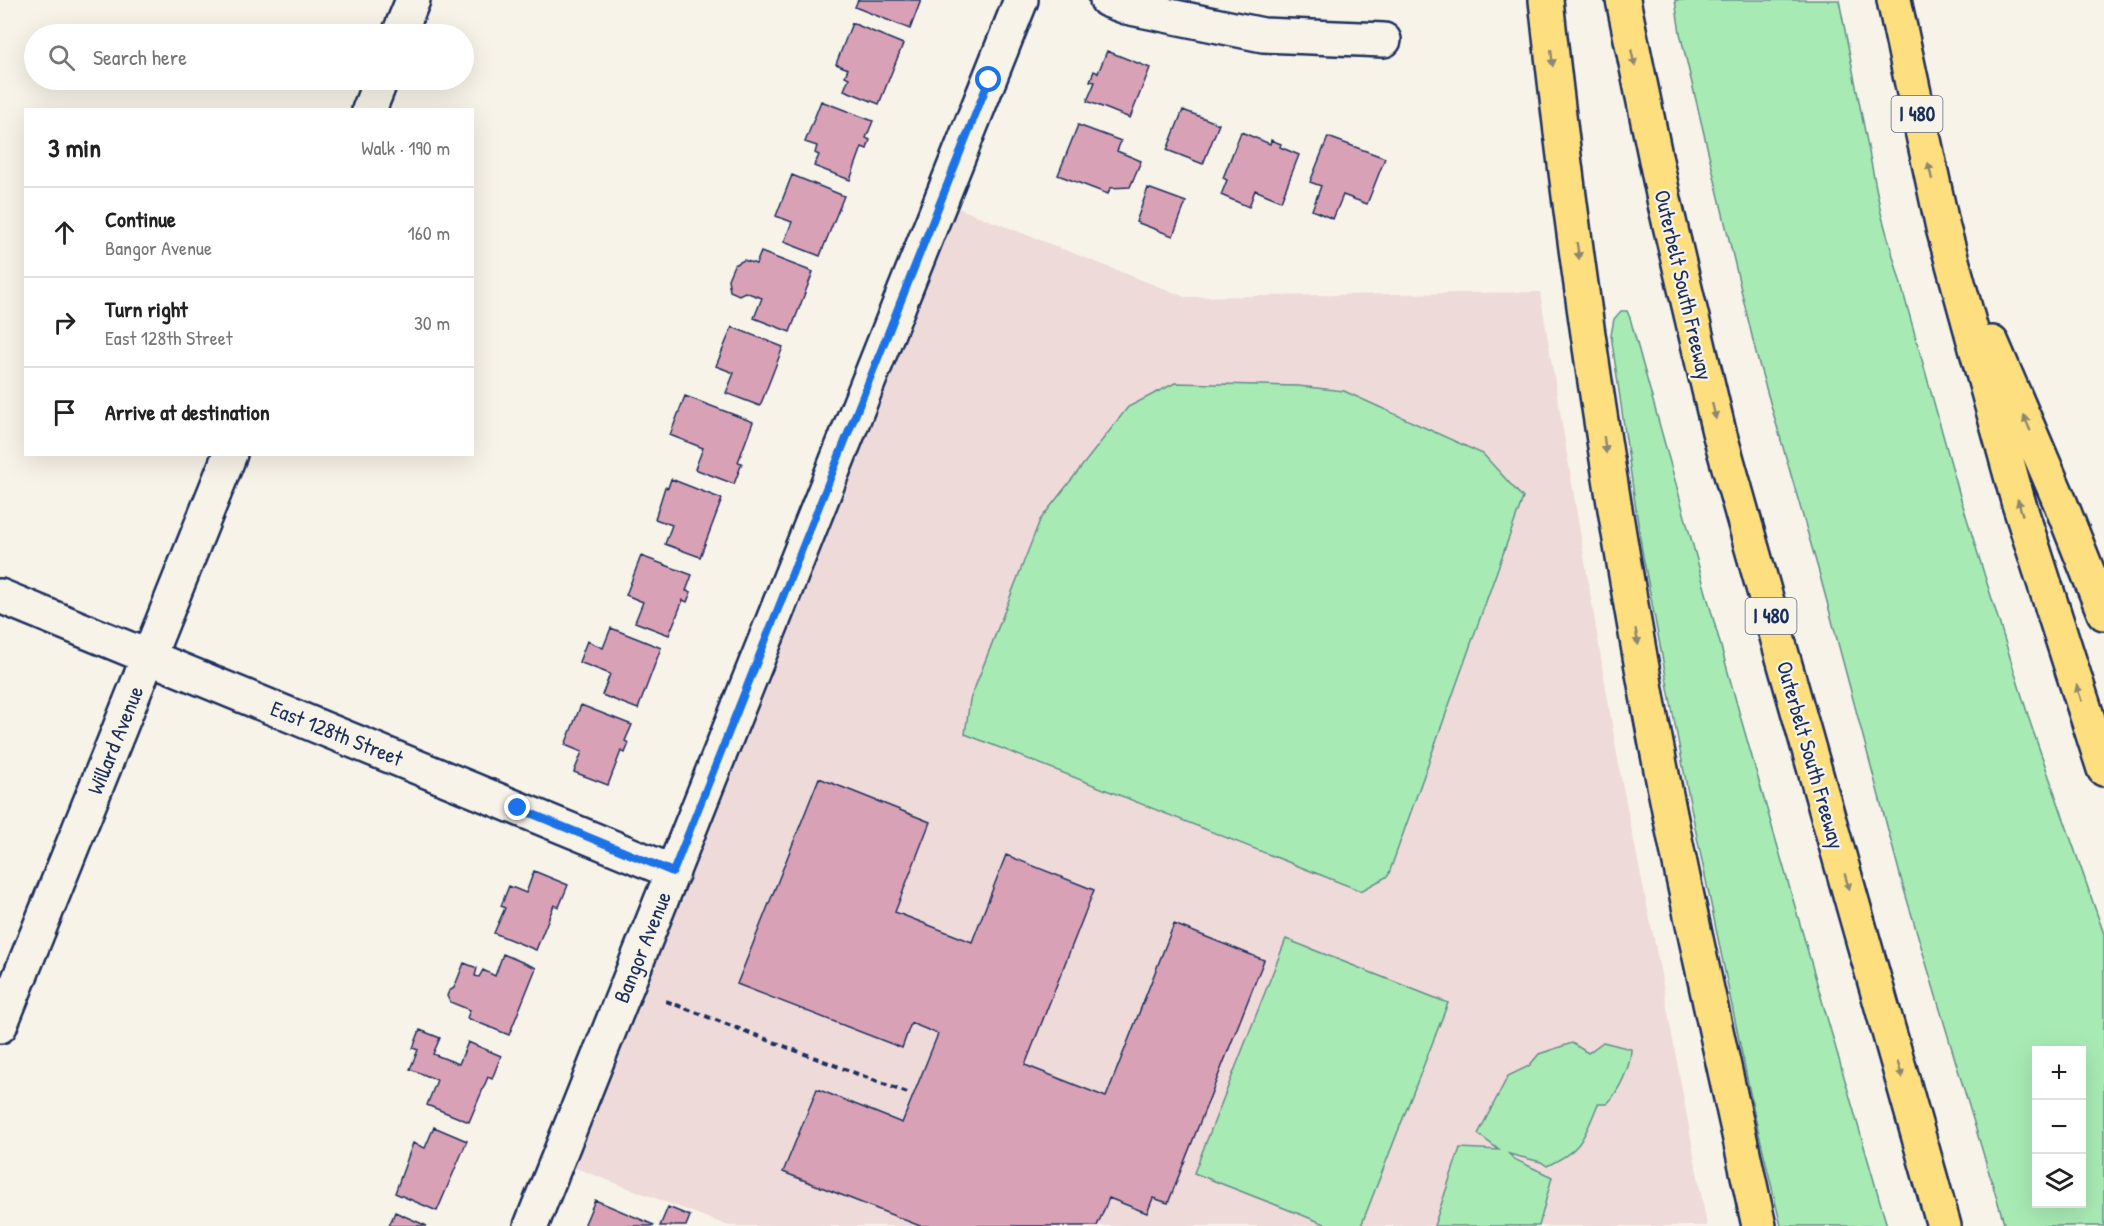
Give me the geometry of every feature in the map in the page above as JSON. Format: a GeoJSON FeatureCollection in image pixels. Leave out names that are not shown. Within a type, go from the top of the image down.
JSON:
{"type":"FeatureCollection","features":[{"type":"Feature","properties":{"kind":"highway"},"geometry":{"type":"LineString","coordinates":[[1546,0],[1558,112],[1615,513],[1651,715],[1759,1226]]}},
{"type":"Feature","properties":{"kind":"highway","name":"Outerbelt South Freeway"},"geometry":{"type":"LineString","coordinates":[[1623,0],[1665,204],[1719,432],[1944,1226]]}},
{"type":"Feature","properties":{"kind":"highway","name":"I 480"},"geometry":{"type":"LineString","coordinates":[[1894,0],[1943,228],[2018,501],[2104,769]]}},
{"type":"Feature","properties":{"kind":"highway"},"geometry":{"type":"LineString","coordinates":[[1943,228],[2060,502],[2104,613]]}},
{"type":"Feature","properties":{"kind":"street"},"geometry":{"type":"LineString","coordinates":[[403,24],[412,0]]}},
{"type":"Feature","properties":{"kind":"street","name":"Bangor Avenue"},"geometry":{"type":"LineString","coordinates":[[531,1226],[1021,0]]}},
{"type":"Feature","properties":{"kind":"street"},"geometry":{"type":"LineString","coordinates":[[1107,0],[1126,7],[1263,35],[1384,40]]}},
{"type":"Feature","properties":{"kind":"street"},"geometry":{"type":"LineString","coordinates":[[370,108],[377,90]]}},
{"type":"Feature","properties":{"kind":"street","name":"Willard Avenue"},"geometry":{"type":"LineString","coordinates":[[0,1026],[229,456]]}},
{"type":"Feature","properties":{"kind":"street","name":"East 128th Street"},"geometry":{"type":"LineString","coordinates":[[0,596],[673,872]]}},
{"type":"Feature","properties":{"kind":"path"},"geometry":{"type":"LineString","coordinates":[[666,1000],[910,1094]]}},
{"type":"Feature","properties":{"kind":"shaded area"},"geometry":{"type":"Polygon","coordinates":[[[940,201],[1185,297],[1540,292],[1621,778],[1659,964],[1707,1226],[729,1226],[557,1161],[940,201]]]}},
{"type":"Feature","properties":{"kind":"green space"},"geometry":{"type":"Polygon","coordinates":[[[1675,0],[1839,0],[1881,213],[1960,496],[2031,725],[2104,934],[2104,1226],[2005,1226],[1903,886],[1819,572],[1757,357],[1680,33],[1675,0]]]}},
{"type":"Feature","properties":{"kind":"green space"},"geometry":{"type":"Polygon","coordinates":[[[1621,311],[1627,311],[1630,318],[1741,719],[1887,1226],[1781,1226],[1755,1117],[1690,803],[1642,551],[1611,335],[1614,319],[1621,311]]]}},
{"type":"Feature","properties":{"kind":"green space"},"geometry":{"type":"Polygon","coordinates":[[[1175,383],[1298,386],[1344,391],[1483,454],[1523,498],[1388,876],[1361,891],[965,734],[970,700],[1040,520],[1128,407],[1175,383]]]}},
{"type":"Feature","properties":{"kind":"green space"},"geometry":{"type":"Polygon","coordinates":[[[1286,939],[1448,1003],[1361,1226],[1330,1226],[1194,1173],[1286,939]]]}},
{"type":"Feature","properties":{"kind":"green space"},"geometry":{"type":"Polygon","coordinates":[[[1603,1042],[1631,1049],[1629,1063],[1620,1085],[1607,1104],[1598,1104],[1585,1135],[1575,1148],[1547,1166],[1541,1162],[1509,1154],[1514,1159],[1552,1177],[1539,1226],[1434,1226],[1460,1148],[1499,1150],[1478,1134],[1508,1076],[1529,1066],[1539,1054],[1572,1043],[1588,1053],[1603,1042]]]}},
{"type":"Feature","properties":{"kind":"building"},"geometry":{"type":"Polygon","coordinates":[[[858,0],[921,0],[910,29],[855,7],[858,0]]]}},
{"type":"Feature","properties":{"kind":"building"},"geometry":{"type":"Polygon","coordinates":[[[852,23],[903,44],[879,104],[844,90],[849,78],[845,76],[848,69],[836,64],[852,23]]]}},
{"type":"Feature","properties":{"kind":"building"},"geometry":{"type":"Polygon","coordinates":[[[1107,51],[1150,68],[1130,118],[1087,101],[1095,82],[1090,81],[1094,71],[1098,73],[1107,51]]]}},
{"type":"Feature","properties":{"kind":"building"},"geometry":{"type":"Polygon","coordinates":[[[821,101],[873,121],[866,138],[870,140],[867,149],[862,147],[850,180],[814,166],[819,155],[815,153],[817,146],[805,142],[821,101]]]}},
{"type":"Feature","properties":{"kind":"building"},"geometry":{"type":"Polygon","coordinates":[[[1183,110],[1219,124],[1203,164],[1167,150],[1183,110]]]}},
{"type":"Feature","properties":{"kind":"building"},"geometry":{"type":"Polygon","coordinates":[[[1078,125],[1121,141],[1117,151],[1141,161],[1130,187],[1110,188],[1108,194],[1058,175],[1078,125]]]}},
{"type":"Feature","properties":{"kind":"building"},"geometry":{"type":"Polygon","coordinates":[[[1241,132],[1270,144],[1271,140],[1281,144],[1280,147],[1299,155],[1281,201],[1255,190],[1249,207],[1221,195],[1227,180],[1223,178],[1241,132]]]}},
{"type":"Feature","properties":{"kind":"building"},"geometry":{"type":"Polygon","coordinates":[[[1328,137],[1385,158],[1367,204],[1343,195],[1333,219],[1312,210],[1321,186],[1310,182],[1328,137]]]}},
{"type":"Feature","properties":{"kind":"building"},"geometry":{"type":"Polygon","coordinates":[[[792,175],[844,196],[820,256],[784,242],[792,222],[776,216],[792,175]]]}},
{"type":"Feature","properties":{"kind":"building"},"geometry":{"type":"Polygon","coordinates":[[[1148,188],[1186,202],[1173,236],[1136,222],[1148,188]]]}},
{"type":"Feature","properties":{"kind":"building"},"geometry":{"type":"Polygon","coordinates":[[[761,252],[813,272],[790,332],[754,318],[762,298],[745,292],[739,295],[730,291],[728,279],[734,265],[744,260],[756,264],[761,252]]]}},
{"type":"Feature","properties":{"kind":"building"},"geometry":{"type":"Polygon","coordinates":[[[732,327],[783,347],[760,406],[726,393],[734,373],[716,366],[732,327]]]}},
{"type":"Feature","properties":{"kind":"building"},"geometry":{"type":"Polygon","coordinates":[[[685,396],[753,422],[738,462],[742,463],[734,484],[695,469],[703,448],[670,435],[685,396]]]}},
{"type":"Feature","properties":{"kind":"building"},"geometry":{"type":"Polygon","coordinates":[[[671,479],[722,499],[700,557],[665,544],[672,525],[655,519],[665,487],[668,488],[671,479]]]}},
{"type":"Feature","properties":{"kind":"building"},"geometry":{"type":"Polygon","coordinates":[[[641,556],[692,575],[686,591],[691,592],[687,602],[683,600],[669,635],[635,622],[643,602],[626,595],[641,556]]]}},
{"type":"Feature","properties":{"kind":"building"},"geometry":{"type":"Polygon","coordinates":[[[611,628],[661,648],[638,709],[602,695],[610,674],[579,662],[587,641],[603,648],[611,628]]]}},
{"type":"Feature","properties":{"kind":"building"},"geometry":{"type":"Polygon","coordinates":[[[581,705],[632,725],[625,741],[629,743],[625,753],[621,751],[608,785],[574,772],[582,752],[565,745],[581,705]]]}},
{"type":"Feature","properties":{"kind":"building"},"geometry":{"type":"Polygon","coordinates":[[[819,778],[930,822],[895,912],[972,942],[1006,855],[1094,890],[1025,1065],[1106,1097],[1174,924],[1264,960],[1168,1203],[1153,1198],[1147,1213],[1109,1198],[1097,1226],[920,1226],[783,1172],[817,1089],[902,1123],[938,1034],[911,1023],[902,1048],[737,984],[819,778]]]}},
{"type":"Feature","properties":{"kind":"building"},"geometry":{"type":"Polygon","coordinates":[[[534,871],[568,885],[559,907],[554,905],[536,950],[494,933],[505,908],[501,906],[509,886],[526,893],[534,871]]]}},
{"type":"Feature","properties":{"kind":"building"},"geometry":{"type":"Polygon","coordinates":[[[503,954],[536,968],[509,1035],[467,1018],[470,1010],[450,1002],[447,996],[454,988],[464,963],[477,968],[475,976],[479,977],[483,970],[495,976],[503,954]]]}},
{"type":"Feature","properties":{"kind":"building"},"geometry":{"type":"Polygon","coordinates":[[[420,1030],[440,1038],[433,1054],[459,1064],[468,1042],[501,1056],[492,1079],[488,1077],[469,1122],[427,1105],[437,1080],[410,1069],[418,1050],[413,1048],[420,1030]]]}},
{"type":"Feature","properties":{"kind":"building"},"geometry":{"type":"Polygon","coordinates":[[[434,1127],[467,1141],[437,1211],[395,1193],[413,1143],[425,1148],[434,1127]]]}},
{"type":"Feature","properties":{"kind":"building"},"geometry":{"type":"Polygon","coordinates":[[[595,1200],[654,1225],[584,1226],[595,1200]]]}},
{"type":"Feature","properties":{"kind":"building"},"geometry":{"type":"Polygon","coordinates":[[[668,1207],[690,1216],[686,1226],[660,1226],[668,1207]]]}},
{"type":"Feature","properties":{"kind":"building"},"geometry":{"type":"Polygon","coordinates":[[[395,1212],[427,1226],[389,1226],[395,1212]]]}},
{"type":"Feature","properties":{"kind":"route"},"geometry":{"type":"LineString","coordinates":[[518,808],[673,872],[989,80]]}}]}
